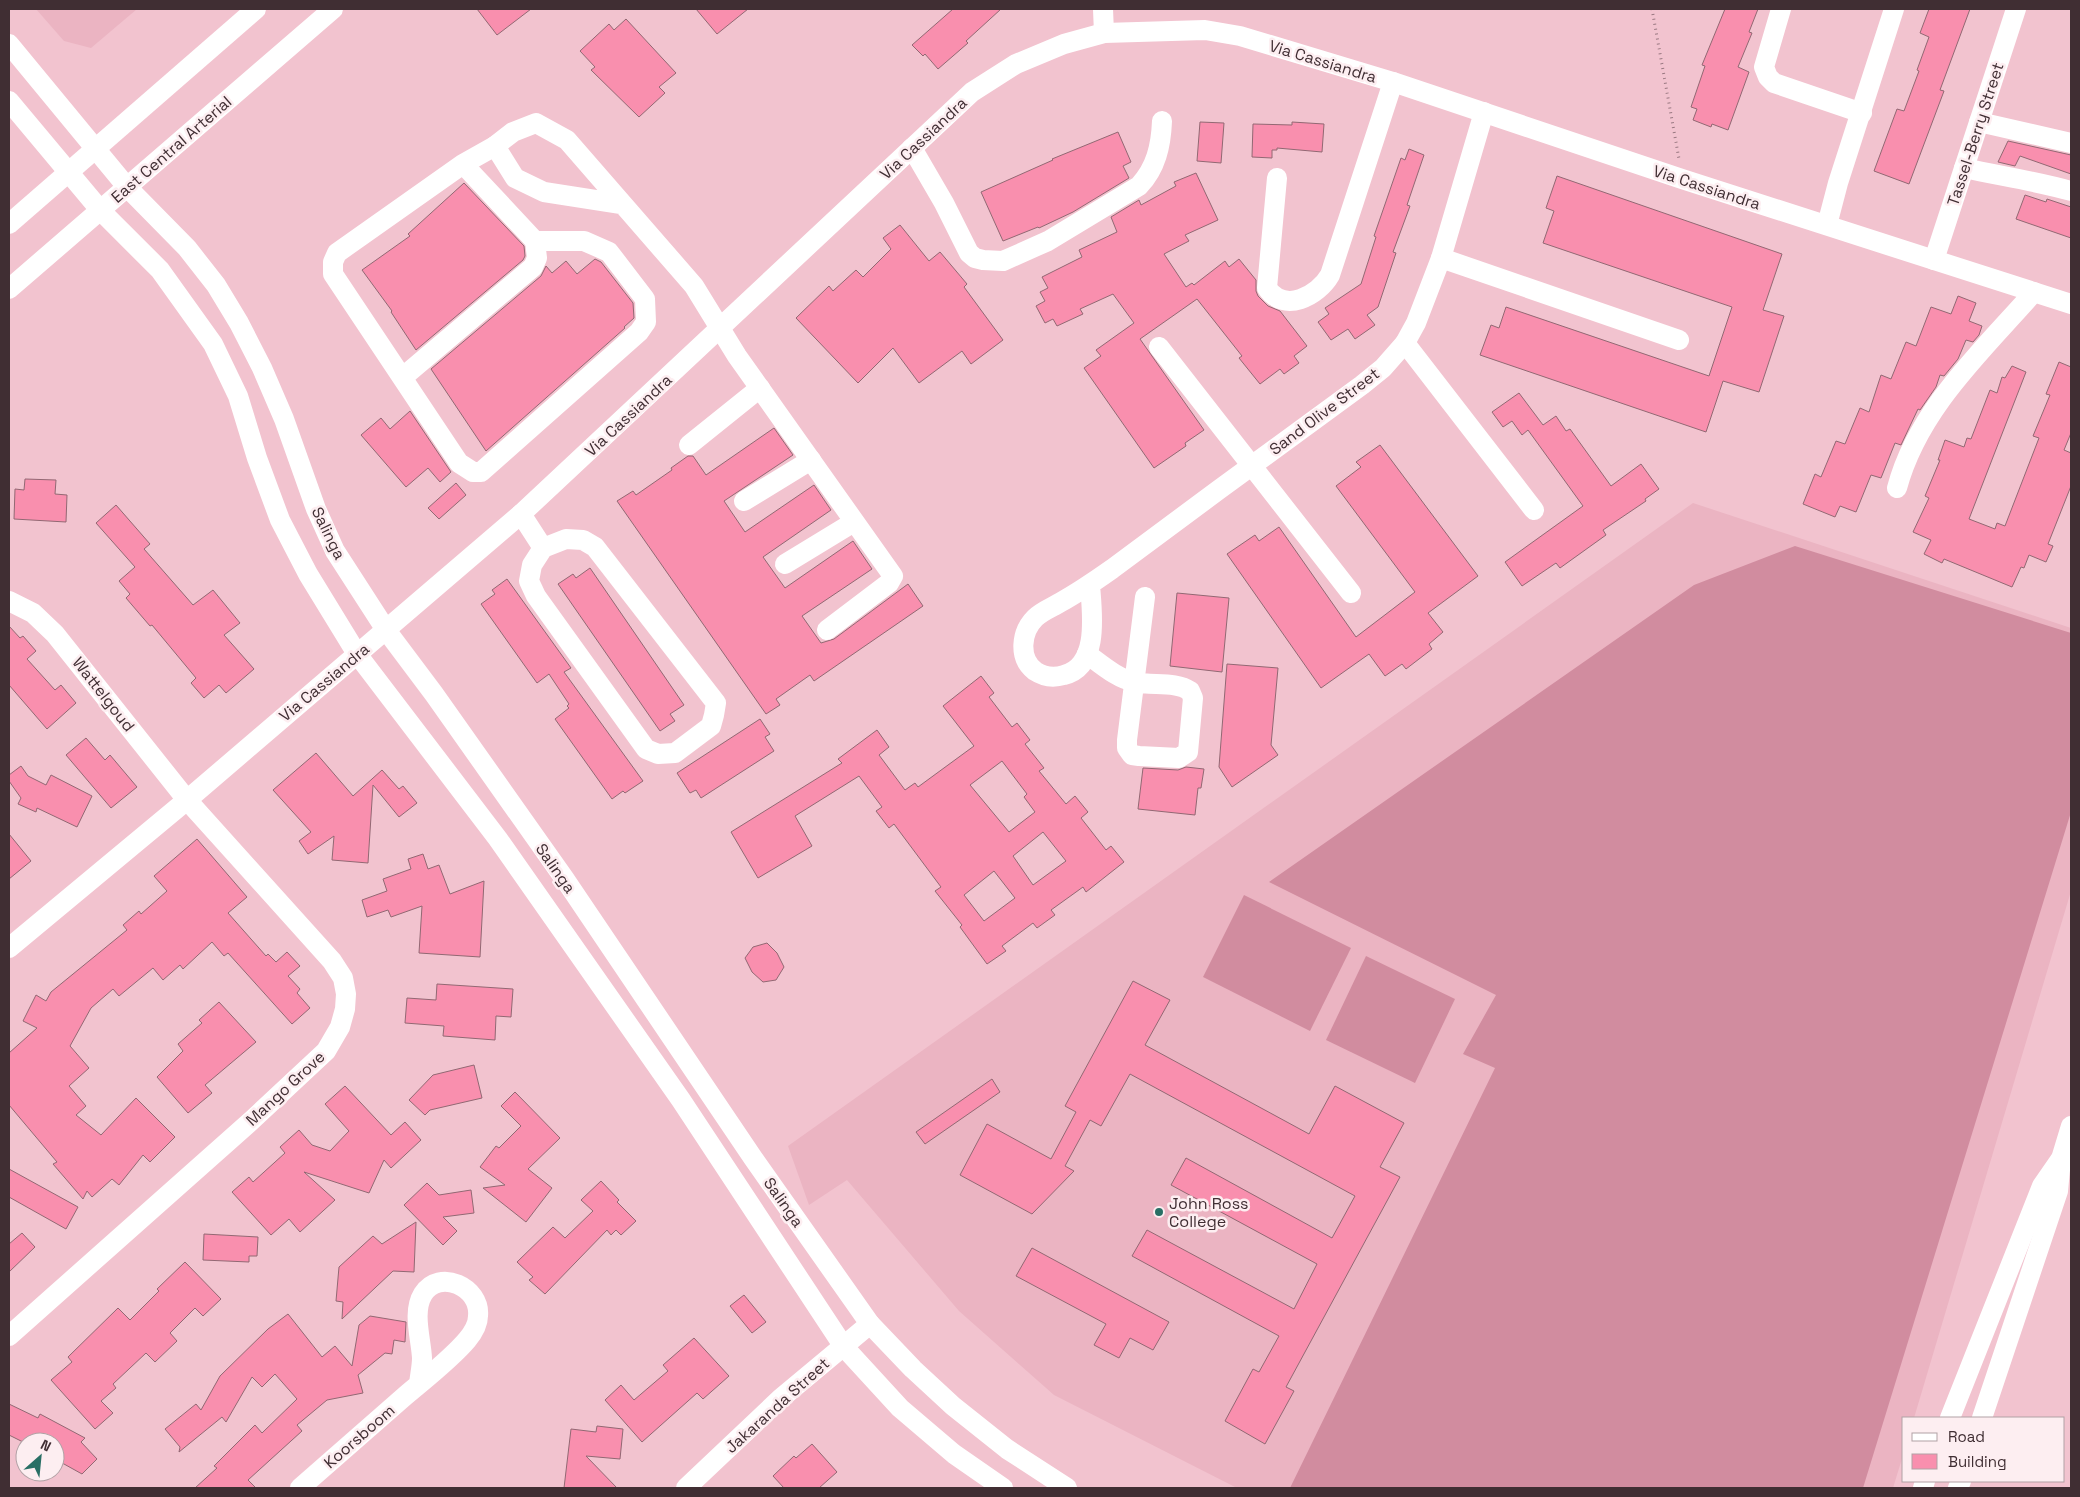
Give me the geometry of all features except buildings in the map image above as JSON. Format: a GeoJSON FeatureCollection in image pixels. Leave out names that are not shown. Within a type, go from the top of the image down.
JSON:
{"type":"FeatureCollection","features":[{"type":"Feature","properties":{"kind":"street"},"geometry":{"type":"LineString","coordinates":[[9,224],[256,9]]}},
{"type":"Feature","properties":{"kind":"street","name":"East Central Arterial"},"geometry":{"type":"LineString","coordinates":[[9,289],[333,9]]}},
{"type":"Feature","properties":{"kind":"street"},"geometry":{"type":"LineString","coordinates":[[1103,9],[1104,33]]}},
{"type":"Feature","properties":{"kind":"street"},"geometry":{"type":"LineString","coordinates":[[1781,9],[1764,67],[1768,77],[1774,83],[1862,113]]}},
{"type":"Feature","properties":{"kind":"street"},"geometry":{"type":"LineString","coordinates":[[1826,225],[1894,9]]}},
{"type":"Feature","properties":{"kind":"street","name":"Tassel-Berry Street"},"geometry":{"type":"LineString","coordinates":[[1934,260],[2016,9]]}},
{"type":"Feature","properties":{"kind":"street","name":"Via Cassiandra"},"geometry":{"type":"LineString","coordinates":[[9,948],[187,800],[521,514],[972,92],[1016,64],[1064,44],[1104,33],[1206,30],[1240,36],[1393,82],[1682,179],[2071,304]]}},
{"type":"Feature","properties":{"kind":"street","name":"Salinga"},"geometry":{"type":"LineString","coordinates":[[9,44],[127,187],[187,248],[216,285],[239,323],[262,368],[284,419],[316,509],[335,551],[386,630],[434,694],[564,878],[753,1158],[870,1324],[912,1369],[953,1406],[1007,1449],[1066,1488]]}},
{"type":"Feature","properties":{"kind":"street"},"geometry":{"type":"LineString","coordinates":[[1277,178],[1267,288],[1271,294],[1278,298],[1294,301],[1307,297],[1320,288],[1330,275],[1393,82]]}},
{"type":"Feature","properties":{"kind":"street","name":"Salinga"},"geometry":{"type":"LineString","coordinates":[[9,101],[101,210],[160,270],[213,344],[238,396],[257,458],[280,520],[308,574],[357,654],[498,838],[681,1100],[844,1347],[900,1408],[954,1454],[1003,1488]]}},
{"type":"Feature","properties":{"kind":"street","name":"Sand Olive Street"},"geometry":{"type":"LineString","coordinates":[[1090,585],[1093,619],[1092,636],[1087,654],[1079,666],[1070,674],[1046,676],[1036,672],[1026,662],[1023,649],[1025,633],[1036,618],[1090,585],[1252,464],[1362,385],[1383,368],[1405,343],[1427,298],[1441,258],[1484,112]]}},
{"type":"Feature","properties":{"kind":"street"},"geometry":{"type":"LineString","coordinates":[[912,148],[944,203],[969,253],[974,258],[983,260],[1003,260],[1048,241],[1139,186],[1147,177],[1161,144],[1162,122]]}},
{"type":"Feature","properties":{"kind":"street"},"geometry":{"type":"LineString","coordinates":[[1979,122],[2071,143]]}},
{"type":"Feature","properties":{"kind":"street"},"geometry":{"type":"LineString","coordinates":[[534,242],[584,241],[609,252],[644,299],[646,322],[639,332],[481,472],[472,472],[459,463],[333,274],[333,262],[337,253],[463,164],[496,146],[513,132],[536,123],[567,140],[694,286],[720,329],[760,388],[892,576],[892,580],[827,630]]}},
{"type":"Feature","properties":{"kind":"street"},"geometry":{"type":"LineString","coordinates":[[496,146],[515,178],[544,192],[621,204]]}},
{"type":"Feature","properties":{"kind":"street"},"geometry":{"type":"LineString","coordinates":[[403,377],[534,267],[537,258],[534,242],[463,164]]}},
{"type":"Feature","properties":{"kind":"street"},"geometry":{"type":"LineString","coordinates":[[1964,168],[2038,182],[2071,191]]}},
{"type":"Feature","properties":{"kind":"street"},"geometry":{"type":"LineString","coordinates":[[1441,258],[1678,340]]}},
{"type":"Feature","properties":{"kind":"street"},"geometry":{"type":"LineString","coordinates":[[1898,488],[1903,465],[1913,445],[1940,402],[1966,368],[2034,292]]}},
{"type":"Feature","properties":{"kind":"street"},"geometry":{"type":"LineString","coordinates":[[1405,343],[1534,510]]}},
{"type":"Feature","properties":{"kind":"street"},"geometry":{"type":"LineString","coordinates":[[1159,347],[1351,593]]}},
{"type":"Feature","properties":{"kind":"street"},"geometry":{"type":"LineString","coordinates":[[689,445],[760,388]]}},
{"type":"Feature","properties":{"kind":"street"},"geometry":{"type":"LineString","coordinates":[[744,502],[811,460]]}},
{"type":"Feature","properties":{"kind":"street"},"geometry":{"type":"LineString","coordinates":[[521,514],[544,548]]}},
{"type":"Feature","properties":{"kind":"street"},"geometry":{"type":"LineString","coordinates":[[785,564],[854,522]]}},
{"type":"Feature","properties":{"kind":"street"},"geometry":{"type":"LineString","coordinates":[[566,539],[583,540],[595,546],[716,703],[711,726],[675,753],[658,754],[646,748],[536,596],[529,581],[532,566],[544,548],[566,539]]}},
{"type":"Feature","properties":{"kind":"street"},"geometry":{"type":"LineString","coordinates":[[1087,654],[1122,678],[1135,682],[1179,686],[1190,691],[1193,698],[1190,747],[1184,756],[1179,758],[1139,756],[1129,752],[1127,740],[1135,682],[1145,597]]}},
{"type":"Feature","properties":{"kind":"street","name":"Wattelgoud"},"geometry":{"type":"LineString","coordinates":[[9,601],[33,613],[55,634],[187,800]]}},
{"type":"Feature","properties":{"kind":"street","name":"Mango Grove"},"geometry":{"type":"LineString","coordinates":[[9,1336],[258,1115],[326,1051],[340,1028],[345,1009],[346,994],[343,978],[332,961],[187,800]]}},
{"type":"Feature","properties":{"kind":"street"},"geometry":{"type":"LineString","coordinates":[[1982,1417],[2058,1191],[2061,1159],[2071,1126]]}},
{"type":"Feature","properties":{"kind":"street"},"geometry":{"type":"LineString","coordinates":[[1950,1417],[2042,1186],[2061,1159]]}},
{"type":"Feature","properties":{"kind":"street","name":"Koorsboom"},"geometry":{"type":"LineString","coordinates":[[300,1488],[419,1384],[467,1339],[478,1319],[478,1305],[475,1297],[464,1287],[450,1282],[443,1282],[430,1287],[423,1294],[420,1303],[418,1326],[422,1358],[419,1384]]}},
{"type":"Feature","properties":{"kind":"street","name":"Jakaranda Street"},"geometry":{"type":"LineString","coordinates":[[686,1488],[780,1399],[870,1324]]}},
{"type":"Feature","properties":{"kind":"path"},"geometry":{"type":"LineString","coordinates":[[1652,9],[1682,179]]}},
{"type":"Feature","properties":{"kind":"shaded area"},"geometry":{"type":"Polygon","coordinates":[[[36,9],[137,9],[91,48],[64,41],[36,9]]]}},
{"type":"Feature","properties":{"kind":"shaded area"},"geometry":{"type":"Polygon","coordinates":[[[1693,503],[2071,628],[2071,891],[1914,1417],[1902,1417],[1902,1459],[1893,1488],[1237,1488],[1054,1395],[959,1311],[847,1180],[809,1205],[788,1146],[1693,503]]]}},
{"type":"Feature","properties":{"kind":"shaded area"},"geometry":{"type":"Polygon","coordinates":[[[1795,546],[2071,633],[2071,812],[1863,1488],[1290,1488],[1495,1068],[1463,1054],[1496,995],[1269,882],[1694,585],[1795,546]]]}},
{"type":"Feature","properties":{"kind":"shaded area"},"geometry":{"type":"Polygon","coordinates":[[[1244,895],[1351,948],[1310,1031],[1203,977],[1244,895]]]}},
{"type":"Feature","properties":{"kind":"shaded area"},"geometry":{"type":"Polygon","coordinates":[[[1366,956],[1455,999],[1415,1083],[1326,1040],[1366,956]]]}},
{"type":"Feature","properties":{"kind":"place","name":"John Ross College"},"geometry":{"type":"Point","coordinates":[1159,1212]}}]}
